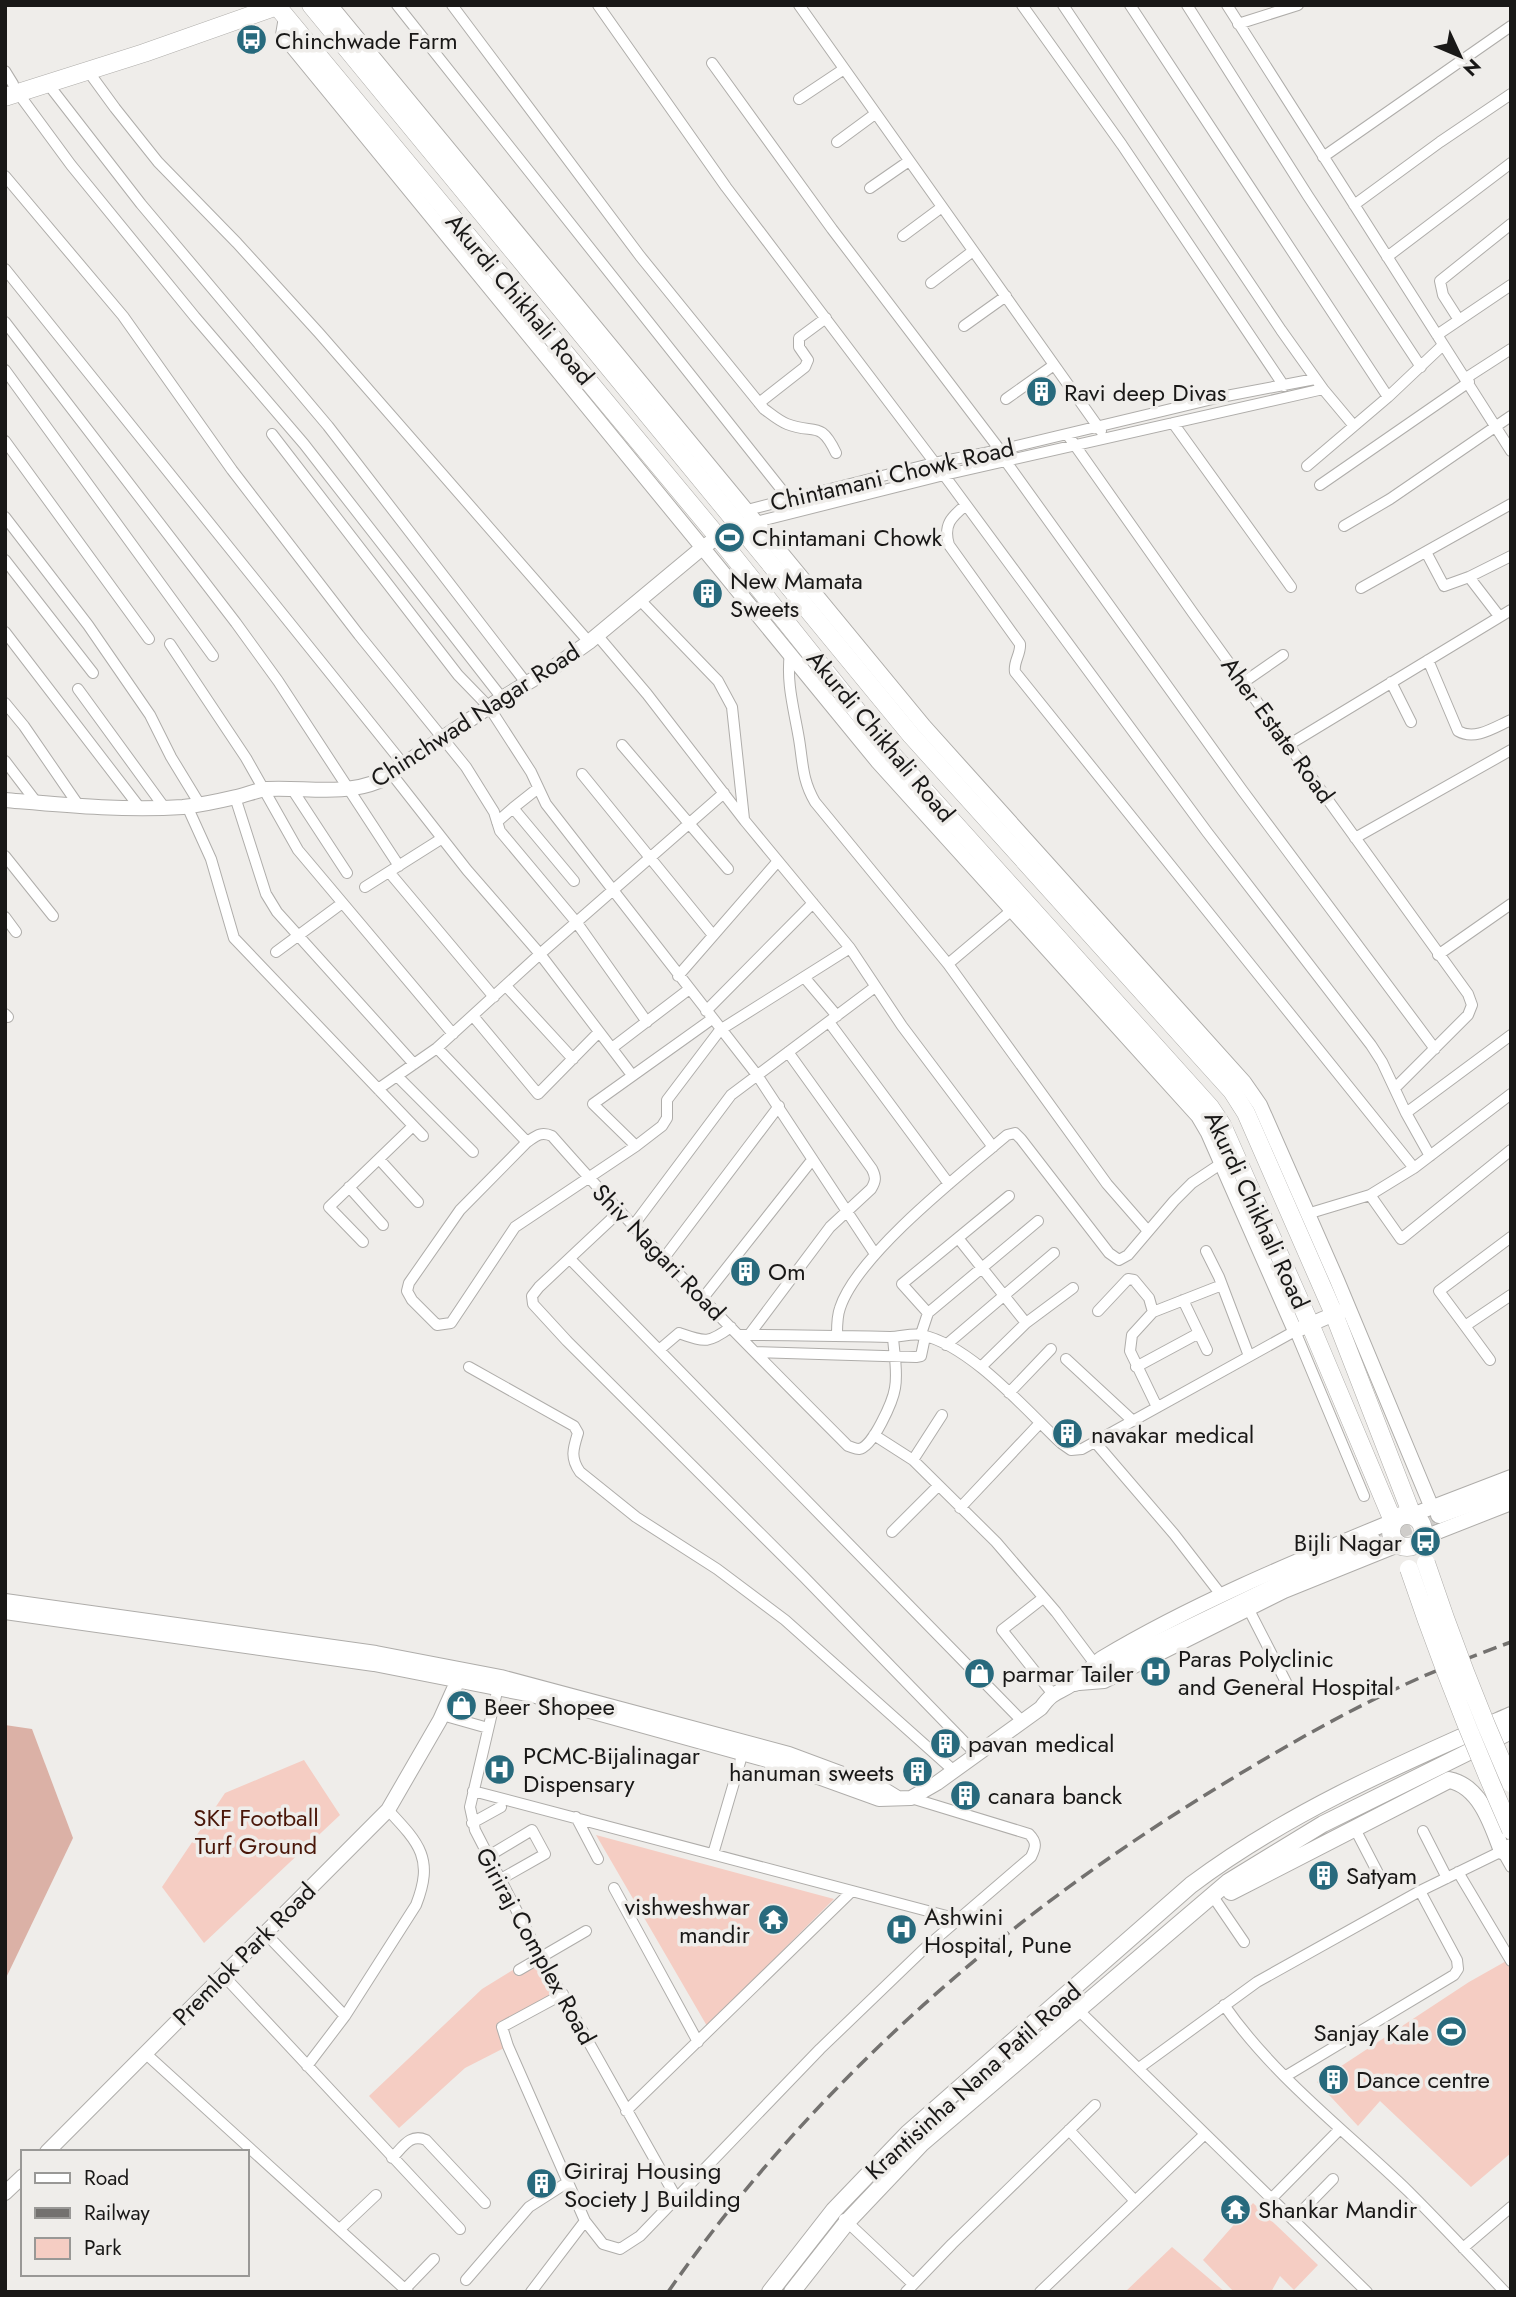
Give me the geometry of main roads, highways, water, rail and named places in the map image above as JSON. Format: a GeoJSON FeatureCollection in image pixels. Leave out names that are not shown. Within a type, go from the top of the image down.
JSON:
{"type":"FeatureCollection","features":[{"type":"Feature","properties":{"kind":"main road"},"geometry":{"type":"LineString","coordinates":[[9,86],[250,5]]}},
{"type":"Feature","properties":{"kind":"main road","name":"Akurdi Chikhali Road"},"geometry":{"type":"LineString","coordinates":[[311,5],[743,518],[911,736],[1231,1091],[1246,1113],[1341,1310],[1412,1516]]}},
{"type":"Feature","properties":{"kind":"main road"},"geometry":{"type":"LineString","coordinates":[[9,86],[48,84],[280,9]]}},
{"type":"Feature","properties":{"kind":"main road","name":"Akurdi Chikhali Road"},"geometry":{"type":"LineString","coordinates":[[280,9],[714,532],[890,752],[1210,1107],[1222,1125],[1303,1327],[1393,1521]]}},
{"type":"Feature","properties":{"kind":"main road"},"geometry":{"type":"LineString","coordinates":[[1436,1512],[1511,1489]]}},
{"type":"Feature","properties":{"kind":"main road"},"geometry":{"type":"LineString","coordinates":[[1511,1783],[1452,1639],[1426,1563],[1420,1540],[1421,1522],[1412,1516],[1402,1515],[1393,1521],[1390,1532],[1409,1569],[1469,1735],[1511,1830]]}},
{"type":"Feature","properties":{"kind":"main road"},"geometry":{"type":"LineString","coordinates":[[1398,1545],[1409,1547],[1420,1540]]}},
{"type":"Feature","properties":{"kind":"main road"},"geometry":{"type":"LineString","coordinates":[[1075,1683],[1373,1541]]}},
{"type":"Feature","properties":{"kind":"main road","name":"Krantisinha Nana Patil Road"},"geometry":{"type":"LineString","coordinates":[[770,2292],[834,2210],[908,2133],[1191,1885],[1215,1867],[1329,1798],[1511,1715]]}},
{"type":"Feature","properties":{"kind":"main road","name":"Krantisinha Nana Patil Road"},"geometry":{"type":"LineString","coordinates":[[792,2292],[847,2222],[920,2144],[1228,1882],[1323,1824],[1511,1731]]}},
{"type":"Feature","properties":{"kind":"main road"},"geometry":{"type":"LineString","coordinates":[[1210,1899],[1228,1894],[1449,1780],[1463,1784],[1478,1798],[1506,1849]]}},
{"type":"Feature","properties":{"kind":"main road"},"geometry":{"type":"LineString","coordinates":[[1215,1867],[1228,1882]]}},
{"type":"Feature","properties":{"kind":"tunnel"},"geometry":{"type":"LineString","coordinates":[[1373,1541],[1439,1515]]}},
{"type":"Feature","properties":{"kind":"railway"},"geometry":{"type":"LineString","coordinates":[[668,2292],[724,2217],[784,2145],[848,2077],[916,2012],[986,1951],[1060,1893],[1136,1839],[1314,1731],[1415,1680],[1511,1642]]}},
{"type":"Feature","properties":{"kind":"place","name":"Chinchwade Farm"},"geometry":{"type":"Point","coordinates":[252,40]}},
{"type":"Feature","properties":{"kind":"place","name":"Ravi deep Divas"},"geometry":{"type":"Point","coordinates":[1041,392]}},
{"type":"Feature","properties":{"kind":"place","name":"Chintamani Chowk"},"geometry":{"type":"Point","coordinates":[729,537]}},
{"type":"Feature","properties":{"kind":"place","name":"New Mamata Sweets"},"geometry":{"type":"Point","coordinates":[707,594]}},
{"type":"Feature","properties":{"kind":"place","name":"Om"},"geometry":{"type":"Point","coordinates":[745,1271]}},
{"type":"Feature","properties":{"kind":"place","name":"navakar medical"},"geometry":{"type":"Point","coordinates":[1068,1434]}},
{"type":"Feature","properties":{"kind":"place","name":"Bijli Nagar"},"geometry":{"type":"Point","coordinates":[1425,1542]}},
{"type":"Feature","properties":{"kind":"place","name":"Paras Polyclinic and General Hospital"},"geometry":{"type":"Point","coordinates":[1155,1672]}},
{"type":"Feature","properties":{"kind":"place","name":"parmar Tailer"},"geometry":{"type":"Point","coordinates":[979,1673]}},
{"type":"Feature","properties":{"kind":"place","name":"Beer Shopee"},"geometry":{"type":"Point","coordinates":[461,1706]}},
{"type":"Feature","properties":{"kind":"place","name":"pavan medical"},"geometry":{"type":"Point","coordinates":[945,1743]}},
{"type":"Feature","properties":{"kind":"place","name":"PCMC-Bijalinagar Dispensary"},"geometry":{"type":"Point","coordinates":[500,1769]}},
{"type":"Feature","properties":{"kind":"place","name":"hanuman sweets"},"geometry":{"type":"Point","coordinates":[917,1772]}},
{"type":"Feature","properties":{"kind":"place","name":"canara banck"},"geometry":{"type":"Point","coordinates":[965,1795]}},
{"type":"Feature","properties":{"kind":"place","name":"Satyam"},"geometry":{"type":"Point","coordinates":[1323,1875]}},
{"type":"Feature","properties":{"kind":"place","name":"vishweshwar mandir"},"geometry":{"type":"Point","coordinates":[773,1920]}},
{"type":"Feature","properties":{"kind":"place","name":"Ashwini Hospital, Pune"},"geometry":{"type":"Point","coordinates":[901,1930]}},
{"type":"Feature","properties":{"kind":"place","name":"Sanjay Kale"},"geometry":{"type":"Point","coordinates":[1452,2032]}},
{"type":"Feature","properties":{"kind":"place","name":"Dance centre"},"geometry":{"type":"Point","coordinates":[1333,2079]}},
{"type":"Feature","properties":{"kind":"place","name":"Giriraj Housing Society J Building"},"geometry":{"type":"Point","coordinates":[541,2184]}},
{"type":"Feature","properties":{"kind":"place","name":"Shankar Mandir"},"geometry":{"type":"Point","coordinates":[1235,2209]}},
{"type":"Feature","properties":{"kind":"park label","name":"SKF Football Turf Ground"},"geometry":{"type":"Point","coordinates":[256,1831]}}]}
